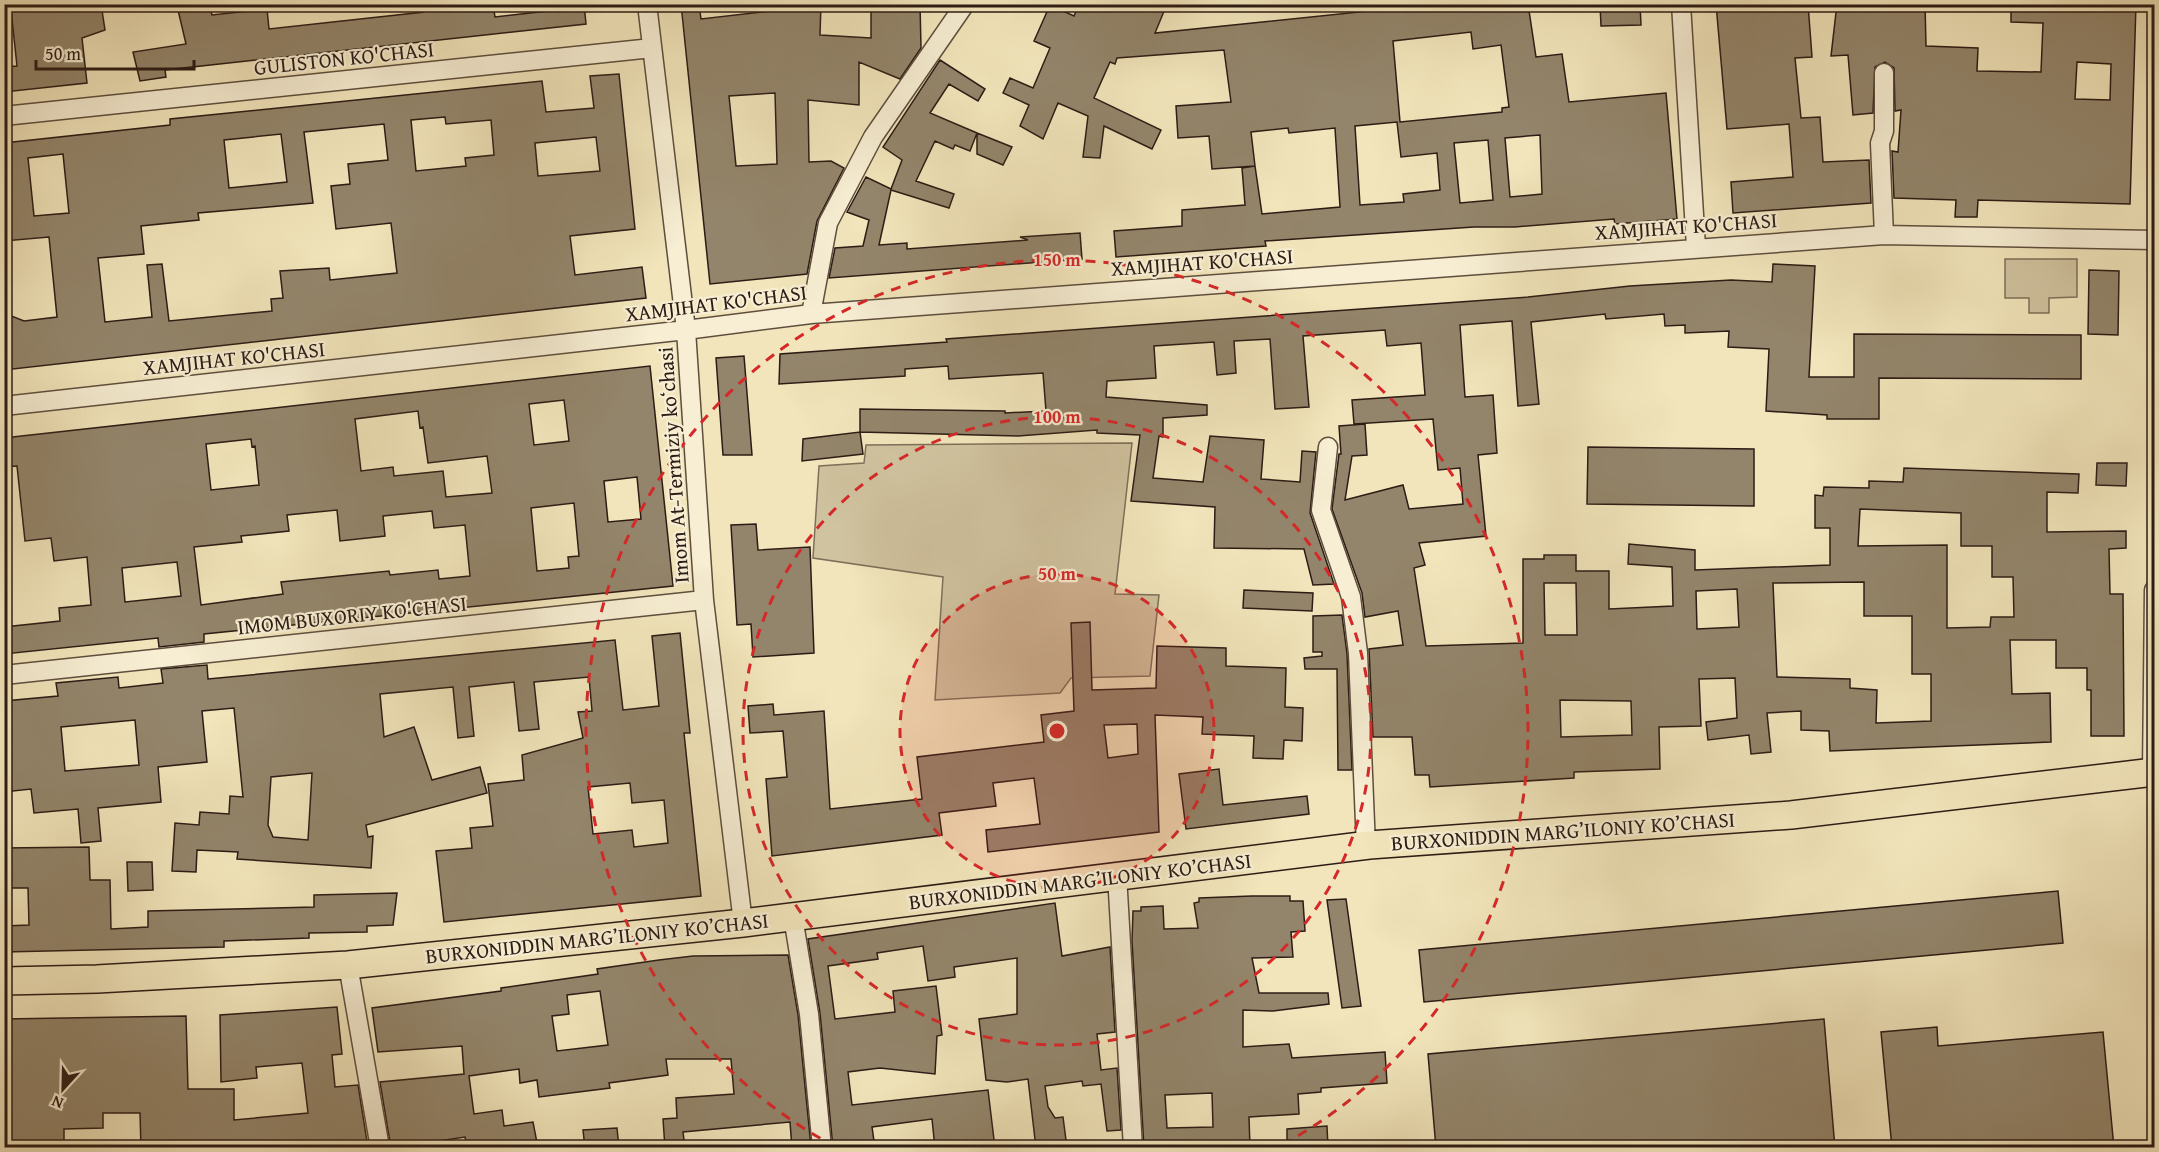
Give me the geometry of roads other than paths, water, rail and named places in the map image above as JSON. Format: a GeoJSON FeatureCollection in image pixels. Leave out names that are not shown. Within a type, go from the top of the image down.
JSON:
{"type":"FeatureCollection","features":[{"type":"Feature","properties":{"kind":"main road","name":"BURXONIDDIN MARG’ILONIY KO’CHASI"},"geometry":{"type":"LineString","coordinates":[[4,981],[97,980],[348,965],[743,923],[1117,875],[1366,847],[1791,815],[2153,772]]}},
{"type":"Feature","properties":{"kind":"street","name":"Imom At-Termiziy koʻchasi"},"geometry":{"type":"LineString","coordinates":[[647,4],[686,330],[704,600],[743,923]]}},
{"type":"Feature","properties":{"kind":"street"},"geometry":{"type":"LineString","coordinates":[[811,314],[828,223],[873,137],[965,4]]}},
{"type":"Feature","properties":{"kind":"street"},"geometry":{"type":"LineString","coordinates":[[1681,4],[1696,247]]}},
{"type":"Feature","properties":{"kind":"street","name":"GULISTON KO'CHASI"},"geometry":{"type":"LineString","coordinates":[[4,116],[652,48]]}},
{"type":"Feature","properties":{"kind":"street"},"geometry":{"type":"LineString","coordinates":[[1884,73],[1884,131],[1880,143],[1884,235]]}},
{"type":"Feature","properties":{"kind":"street","name":"XAMJIHAT KO'CHASI"},"geometry":{"type":"LineString","coordinates":[[4,406],[811,314],[1696,247],[1884,235],[2154,240]]}},
{"type":"Feature","properties":{"kind":"street"},"geometry":{"type":"LineString","coordinates":[[1328,447],[1321,510],[1351,597],[1358,653],[1366,847]]}},
{"type":"Feature","properties":{"kind":"street"},"geometry":{"type":"LineString","coordinates":[[2153,772],[2154,590]]}},
{"type":"Feature","properties":{"kind":"street","name":"IMOM BUXORIY KO'CHASI"},"geometry":{"type":"LineString","coordinates":[[4,675],[704,600]]}},
{"type":"Feature","properties":{"kind":"street"},"geometry":{"type":"LineString","coordinates":[[1117,875],[1133,1148]]}},
{"type":"Feature","properties":{"kind":"street"},"geometry":{"type":"LineString","coordinates":[[794,916],[809,1014],[822,1148]]}},
{"type":"Feature","properties":{"kind":"street"},"geometry":{"type":"LineString","coordinates":[[348,965],[380,1148]]}}]}
